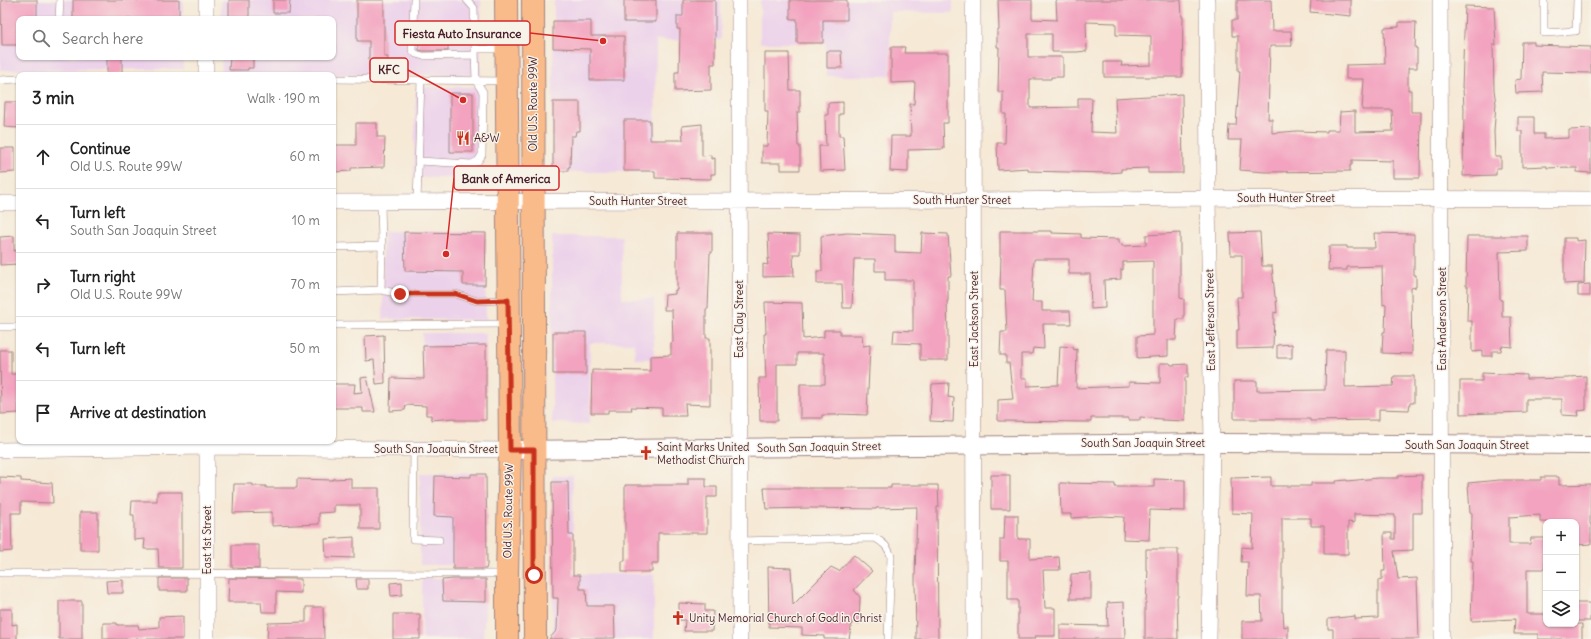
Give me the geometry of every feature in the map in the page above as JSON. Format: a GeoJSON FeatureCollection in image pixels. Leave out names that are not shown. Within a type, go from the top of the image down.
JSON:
{"type":"FeatureCollection","features":[{"type":"Feature","properties":{"kind":"main road","name":"Old U.S. Route 99W"},"geometry":{"type":"LineString","coordinates":[[506,0],[509,202],[508,324],[510,450],[507,639]]}},
{"type":"Feature","properties":{"kind":"main road","name":"Old U.S. Route 99W"},"geometry":{"type":"LineString","coordinates":[[533,0],[535,639]]}},
{"type":"Feature","properties":{"kind":"street"},"geometry":{"type":"LineString","coordinates":[[206,0],[206,16]]}},
{"type":"Feature","properties":{"kind":"street","name":"East Clay Street"},"geometry":{"type":"LineString","coordinates":[[739,0],[740,639]]}},
{"type":"Feature","properties":{"kind":"street","name":"East Jackson Street"},"geometry":{"type":"LineString","coordinates":[[973,0],[974,639]]}},
{"type":"Feature","properties":{"kind":"street","name":"East Jefferson Street"},"geometry":{"type":"LineString","coordinates":[[1207,0],[1208,198],[1212,442],[1209,639]]}},
{"type":"Feature","properties":{"kind":"street","name":"East Anderson Street"},"geometry":{"type":"LineString","coordinates":[[1440,0],[1442,639]]}},
{"type":"Feature","properties":{"kind":"street"},"geometry":{"type":"LineString","coordinates":[[206,60],[206,72]]}},
{"type":"Feature","properties":{"kind":"street","name":"South Hunter Street"},"geometry":{"type":"LineString","coordinates":[[336,202],[1208,198],[1591,199]]}},
{"type":"Feature","properties":{"kind":"street"},"geometry":{"type":"LineString","coordinates":[[0,203],[16,203]]}},
{"type":"Feature","properties":{"kind":"street","name":"South San Joaquin Street"},"geometry":{"type":"LineString","coordinates":[[0,450],[207,444],[510,450],[1212,442],[1591,445]]}},
{"type":"Feature","properties":{"kind":"street","name":"East 1st Street"},"geometry":{"type":"LineString","coordinates":[[207,444],[207,639]]}},
{"type":"Feature","properties":{"kind":"lane"},"geometry":{"type":"LineString","coordinates":[[59,16],[60,0]]}},
{"type":"Feature","properties":{"kind":"lane"},"geometry":{"type":"LineString","coordinates":[[414,0],[412,50],[416,54],[423,56],[507,49]]}},
{"type":"Feature","properties":{"kind":"lane"},"geometry":{"type":"LineString","coordinates":[[418,161],[472,164],[478,161],[482,155],[482,92],[476,81],[474,8],[466,0]]}},
{"type":"Feature","properties":{"kind":"lane"},"geometry":{"type":"LineString","coordinates":[[1544,0],[1544,33],[1576,31],[1577,0]]}},
{"type":"Feature","properties":{"kind":"lane"},"geometry":{"type":"LineString","coordinates":[[0,80],[16,79]]}},
{"type":"Feature","properties":{"kind":"lane"},"geometry":{"type":"LineString","coordinates":[[336,80],[507,81]]}},
{"type":"Feature","properties":{"kind":"lane"},"geometry":{"type":"LineString","coordinates":[[417,202],[421,80]]}},
{"type":"Feature","properties":{"kind":"lane"},"geometry":{"type":"LineString","coordinates":[[380,202],[382,246],[381,290]]}},
{"type":"Feature","properties":{"kind":"lane"},"geometry":{"type":"LineString","coordinates":[[336,247],[382,246]]}},
{"type":"Feature","properties":{"kind":"lane"},"geometry":{"type":"LineString","coordinates":[[336,292],[381,290],[400,294],[456,294],[477,301],[508,300]]}},
{"type":"Feature","properties":{"kind":"lane"},"geometry":{"type":"LineString","coordinates":[[336,325],[508,324]]}},
{"type":"Feature","properties":{"kind":"lane"},"geometry":{"type":"LineString","coordinates":[[0,327],[16,327]]}},
{"type":"Feature","properties":{"kind":"lane"},"geometry":{"type":"LineString","coordinates":[[414,449],[413,539],[439,540]]}},
{"type":"Feature","properties":{"kind":"lane"},"geometry":{"type":"LineString","coordinates":[[740,541],[876,538],[883,542],[889,549],[891,556],[888,639]]}},
{"type":"Feature","properties":{"kind":"lane"},"geometry":{"type":"LineString","coordinates":[[0,573],[507,574]]}},
{"type":"Feature","properties":{"kind":"shaded area"},"geometry":{"type":"Polygon","coordinates":[[[0,0],[183,0],[183,16],[16,16],[16,60],[183,60],[183,69],[0,70],[0,0]]]}},
{"type":"Feature","properties":{"kind":"shaded area"},"geometry":{"type":"Polygon","coordinates":[[[221,0],[481,0],[481,75],[336,74],[336,72],[222,72],[221,60],[336,60],[336,16],[221,16],[221,0]]]}},
{"type":"Feature","properties":{"kind":"shaded area"},"geometry":{"type":"Polygon","coordinates":[[[554,0],[721,0],[721,40],[656,40],[655,172],[552,172],[554,0]]]}},
{"type":"Feature","properties":{"kind":"shaded area"},"geometry":{"type":"Polygon","coordinates":[[[760,0],[953,0],[953,13],[890,12],[890,76],[826,76],[826,43],[760,43],[760,0]]]}},
{"type":"Feature","properties":{"kind":"shaded area"},"geometry":{"type":"Polygon","coordinates":[[[416,87],[481,87],[480,178],[414,178],[416,87]]]}},
{"type":"Feature","properties":{"kind":"shaded area"},"geometry":{"type":"Polygon","coordinates":[[[383,231],[486,232],[486,320],[383,319],[383,231]]]}},
{"type":"Feature","properties":{"kind":"shaded area"},"geometry":{"type":"Polygon","coordinates":[[[552,236],[622,236],[622,299],[654,299],[654,359],[635,359],[634,343],[590,343],[590,424],[552,423],[552,236]]]}},
{"type":"Feature","properties":{"kind":"shaded area"},"geometry":{"type":"Polygon","coordinates":[[[422,333],[486,333],[486,420],[455,420],[456,361],[422,359],[422,333]]]}},
{"type":"Feature","properties":{"kind":"shaded area"},"geometry":{"type":"Polygon","coordinates":[[[420,473],[486,473],[487,565],[420,565],[420,473]]]}},
{"type":"Feature","properties":{"kind":"shaded area"},"geometry":{"type":"Polygon","coordinates":[[[552,476],[573,476],[573,574],[654,574],[654,639],[553,639],[552,476]]]}},
{"type":"Feature","properties":{"kind":"shaded area"},"geometry":{"type":"Polygon","coordinates":[[[422,578],[487,578],[483,639],[422,639],[422,578]]]}},
{"type":"Feature","properties":{"kind":"building"},"geometry":{"type":"Polygon","coordinates":[[[1,0],[37,0],[37,16],[16,16],[16,45],[2,45],[1,0]]]}},
{"type":"Feature","properties":{"kind":"building"},"geometry":{"type":"Polygon","coordinates":[[[73,0],[179,0],[179,16],[73,16],[73,0]]]}},
{"type":"Feature","properties":{"kind":"building"},"geometry":{"type":"Polygon","coordinates":[[[229,0],[249,0],[249,16],[229,16],[229,0]]]}},
{"type":"Feature","properties":{"kind":"building"},"geometry":{"type":"Polygon","coordinates":[[[273,0],[290,0],[289,13],[273,13],[273,0]]]}},
{"type":"Feature","properties":{"kind":"building"},"geometry":{"type":"Polygon","coordinates":[[[357,0],[384,0],[384,57],[388,57],[387,71],[369,71],[369,41],[357,41],[357,0]]]}},
{"type":"Feature","properties":{"kind":"building"},"geometry":{"type":"Polygon","coordinates":[[[624,0],[656,0],[656,22],[624,22],[624,0]]]}},
{"type":"Feature","properties":{"kind":"building"},"geometry":{"type":"Polygon","coordinates":[[[683,0],[715,0],[715,64],[711,64],[711,90],[675,91],[675,72],[679,72],[680,29],[677,29],[677,16],[683,16],[683,0]]]}},
{"type":"Feature","properties":{"kind":"building"},"geometry":{"type":"Polygon","coordinates":[[[790,0],[847,0],[847,20],[823,20],[823,43],[797,43],[797,19],[790,19],[790,0]]]}},
{"type":"Feature","properties":{"kind":"building"},"geometry":{"type":"Polygon","coordinates":[[[998,0],[1032,0],[1032,19],[1057,20],[1056,0],[1181,0],[1183,17],[1182,77],[1104,77],[1104,62],[1122,62],[1121,66],[1151,65],[1151,36],[1116,35],[1116,23],[1086,22],[1087,51],[1052,52],[1052,34],[1028,34],[1028,57],[1063,57],[1063,77],[1051,77],[1051,79],[1030,79],[1030,108],[1078,107],[1078,98],[1092,98],[1091,132],[1117,133],[1115,98],[1182,94],[1183,173],[1148,173],[1148,168],[1121,169],[1121,172],[1108,173],[1028,171],[1028,168],[998,170],[997,143],[1005,143],[1006,114],[1003,114],[1003,92],[998,92],[998,0]]]}},
{"type":"Feature","properties":{"kind":"building"},"geometry":{"type":"Polygon","coordinates":[[[1237,0],[1271,0],[1272,31],[1291,31],[1292,46],[1270,46],[1268,119],[1272,119],[1272,133],[1297,131],[1327,132],[1327,130],[1339,130],[1340,112],[1355,111],[1355,132],[1393,131],[1392,110],[1362,110],[1364,79],[1346,79],[1346,65],[1385,64],[1384,28],[1399,27],[1399,22],[1416,22],[1415,48],[1417,48],[1417,68],[1408,68],[1408,90],[1411,90],[1411,112],[1421,112],[1420,178],[1393,178],[1393,161],[1352,160],[1350,171],[1265,172],[1240,170],[1242,140],[1228,140],[1229,125],[1236,125],[1240,71],[1238,71],[1238,36],[1232,36],[1232,20],[1237,20],[1237,0]]]}},
{"type":"Feature","properties":{"kind":"building"},"geometry":{"type":"Polygon","coordinates":[[[1311,0],[1351,0],[1351,16],[1310,12],[1311,0]]]}},
{"type":"Feature","properties":{"kind":"building"},"geometry":{"type":"Polygon","coordinates":[[[1465,6],[1494,7],[1496,45],[1493,45],[1494,90],[1496,104],[1494,131],[1495,157],[1501,157],[1501,168],[1496,168],[1496,175],[1463,176],[1464,109],[1462,88],[1465,6]]]}},
{"type":"Feature","properties":{"kind":"building"},"geometry":{"type":"Polygon","coordinates":[[[553,21],[591,21],[591,36],[624,36],[624,80],[590,80],[590,49],[553,48],[553,21]]]}},
{"type":"Feature","properties":{"kind":"building"},"geometry":{"type":"Polygon","coordinates":[[[418,29],[448,30],[448,51],[419,50],[418,29]]]}},
{"type":"Feature","properties":{"kind":"building"},"geometry":{"type":"Polygon","coordinates":[[[1522,42],[1534,42],[1534,45],[1591,47],[1591,73],[1542,72],[1543,92],[1516,93],[1515,80],[1521,79],[1522,42]]]}},
{"type":"Feature","properties":{"kind":"building"},"geometry":{"type":"Polygon","coordinates":[[[891,47],[905,47],[904,53],[948,53],[948,123],[943,123],[944,149],[908,150],[908,172],[890,171],[891,136],[911,136],[910,104],[914,104],[915,82],[891,83],[891,47]]]}},
{"type":"Feature","properties":{"kind":"building"},"geometry":{"type":"Polygon","coordinates":[[[827,51],[841,51],[842,68],[827,68],[827,51]]]}},
{"type":"Feature","properties":{"kind":"building"},"geometry":{"type":"Polygon","coordinates":[[[765,53],[789,53],[790,90],[800,90],[800,112],[797,112],[798,146],[800,146],[800,170],[781,170],[781,163],[762,163],[762,146],[767,146],[768,111],[765,111],[765,53]]]}},
{"type":"Feature","properties":{"kind":"building"},"geometry":{"type":"Polygon","coordinates":[[[107,60],[122,60],[122,72],[107,72],[107,60]]]}},
{"type":"Feature","properties":{"kind":"building"},"geometry":{"type":"Polygon","coordinates":[[[230,60],[253,60],[253,68],[248,68],[248,70],[229,70],[230,60]]]}},
{"type":"Feature","properties":{"kind":"building"},"geometry":{"type":"Polygon","coordinates":[[[450,93],[473,93],[473,152],[450,152],[450,93]]]}},
{"type":"Feature","properties":{"kind":"building"},"geometry":{"type":"Polygon","coordinates":[[[5,102],[16,102],[16,128],[4,127],[5,102]]]}},
{"type":"Feature","properties":{"kind":"building"},"geometry":{"type":"Polygon","coordinates":[[[553,102],[580,102],[580,131],[576,131],[575,136],[571,136],[570,167],[568,167],[568,171],[557,171],[557,167],[553,167],[553,102]]]}},
{"type":"Feature","properties":{"kind":"building"},"geometry":{"type":"Polygon","coordinates":[[[843,102],[843,114],[839,114],[839,136],[843,136],[845,170],[820,171],[819,146],[826,146],[825,115],[828,115],[828,103],[843,102]]]}},
{"type":"Feature","properties":{"kind":"building"},"geometry":{"type":"Polygon","coordinates":[[[1518,117],[1534,117],[1534,134],[1544,134],[1544,139],[1569,138],[1569,130],[1591,129],[1591,173],[1577,172],[1577,168],[1568,167],[1522,167],[1522,131],[1518,131],[1518,117]]]}},
{"type":"Feature","properties":{"kind":"building"},"geometry":{"type":"Polygon","coordinates":[[[624,120],[650,120],[650,140],[683,140],[682,126],[702,124],[702,156],[711,155],[711,159],[715,158],[715,174],[711,174],[711,179],[655,178],[655,171],[624,171],[624,120]]]}},
{"type":"Feature","properties":{"kind":"building"},"geometry":{"type":"Polygon","coordinates":[[[356,123],[377,123],[377,137],[385,137],[384,167],[351,168],[351,171],[336,172],[336,145],[356,145],[356,123]]]}},
{"type":"Feature","properties":{"kind":"building"},"geometry":{"type":"Polygon","coordinates":[[[0,148],[15,148],[15,172],[0,173],[0,148]]]}},
{"type":"Feature","properties":{"kind":"building"},"geometry":{"type":"Polygon","coordinates":[[[1000,231],[1052,231],[1052,233],[1081,234],[1081,238],[1119,239],[1119,243],[1122,244],[1122,246],[1146,245],[1146,235],[1180,233],[1180,298],[1184,299],[1184,319],[1177,319],[1176,340],[1168,340],[1168,356],[1137,358],[1137,336],[1153,335],[1153,261],[1123,262],[1121,279],[1104,280],[1105,308],[1091,309],[1090,274],[1069,274],[1069,259],[1034,259],[1032,302],[1042,302],[1042,311],[1070,311],[1071,324],[1043,324],[1044,349],[1033,348],[1032,354],[1021,354],[1021,378],[1027,378],[1027,386],[1058,385],[1060,346],[1073,347],[1074,350],[1077,349],[1076,388],[1129,386],[1129,382],[1160,383],[1160,363],[1170,363],[1171,365],[1188,364],[1188,377],[1185,377],[1185,421],[1140,417],[1140,420],[1129,420],[1129,418],[1091,418],[1091,422],[998,421],[998,400],[1013,399],[1009,363],[1006,363],[1006,355],[1000,355],[1001,332],[1007,332],[1005,290],[1000,290],[1000,231]]]}},
{"type":"Feature","properties":{"kind":"building"},"geometry":{"type":"Polygon","coordinates":[[[404,232],[486,233],[485,285],[463,285],[463,272],[405,271],[404,232]]]}},
{"type":"Feature","properties":{"kind":"building"},"geometry":{"type":"Polygon","coordinates":[[[1260,232],[1262,266],[1272,266],[1276,297],[1277,313],[1274,312],[1273,348],[1237,349],[1237,330],[1239,330],[1237,297],[1242,297],[1242,255],[1231,255],[1230,233],[1260,232]]]}},
{"type":"Feature","properties":{"kind":"building"},"geometry":{"type":"Polygon","coordinates":[[[677,233],[712,233],[708,309],[706,309],[706,338],[710,338],[710,405],[685,404],[686,416],[662,416],[662,408],[631,407],[632,410],[608,410],[608,413],[591,413],[592,370],[650,371],[650,356],[671,355],[671,343],[673,342],[672,310],[664,310],[665,295],[675,294],[675,290],[677,290],[677,233]]]}},
{"type":"Feature","properties":{"kind":"building"},"geometry":{"type":"Polygon","coordinates":[[[847,233],[895,235],[895,252],[921,253],[922,233],[948,234],[951,276],[948,276],[947,301],[948,360],[920,360],[920,344],[893,343],[894,330],[913,331],[913,280],[885,280],[885,271],[875,271],[875,259],[854,259],[852,308],[843,308],[842,284],[817,284],[817,271],[822,271],[821,236],[847,233]]]}},
{"type":"Feature","properties":{"kind":"building"},"geometry":{"type":"Polygon","coordinates":[[[1374,233],[1414,234],[1414,275],[1416,275],[1416,287],[1411,288],[1412,354],[1382,353],[1383,332],[1385,332],[1386,304],[1383,305],[1382,266],[1347,267],[1347,270],[1328,270],[1329,246],[1347,246],[1347,248],[1375,248],[1374,233]]]}},
{"type":"Feature","properties":{"kind":"building"},"geometry":{"type":"Polygon","coordinates":[[[768,234],[800,235],[800,254],[793,254],[794,276],[763,277],[763,264],[768,265],[767,259],[769,259],[768,234]]]}},
{"type":"Feature","properties":{"kind":"building"},"geometry":{"type":"Polygon","coordinates":[[[14,236],[16,264],[0,265],[0,237],[14,236]]]}},
{"type":"Feature","properties":{"kind":"building"},"geometry":{"type":"Polygon","coordinates":[[[1467,236],[1528,236],[1528,251],[1499,252],[1500,300],[1502,300],[1502,317],[1511,317],[1512,347],[1502,346],[1501,351],[1492,351],[1492,356],[1482,356],[1482,351],[1472,352],[1472,321],[1467,321],[1467,236]]]}},
{"type":"Feature","properties":{"kind":"building"},"geometry":{"type":"Polygon","coordinates":[[[1564,238],[1576,238],[1576,241],[1585,240],[1584,283],[1564,284],[1564,238]]]}},
{"type":"Feature","properties":{"kind":"building"},"geometry":{"type":"Polygon","coordinates":[[[1590,284],[1590,296],[1578,296],[1578,285],[1590,284]]]}},
{"type":"Feature","properties":{"kind":"building"},"geometry":{"type":"Polygon","coordinates":[[[765,302],[802,303],[803,339],[824,337],[824,330],[840,330],[840,335],[862,335],[863,346],[870,345],[867,415],[839,414],[822,415],[822,418],[800,418],[800,384],[825,384],[825,363],[824,353],[797,353],[797,364],[777,364],[777,421],[760,421],[759,378],[766,378],[764,334],[766,334],[765,302]]]}},
{"type":"Feature","properties":{"kind":"building"},"geometry":{"type":"Polygon","coordinates":[[[553,332],[586,332],[586,374],[553,374],[553,332]]]}},
{"type":"Feature","properties":{"kind":"building"},"geometry":{"type":"Polygon","coordinates":[[[384,335],[385,383],[376,384],[374,360],[366,361],[365,336],[384,335]]]}},
{"type":"Feature","properties":{"kind":"building"},"geometry":{"type":"Polygon","coordinates":[[[1292,344],[1292,358],[1277,358],[1277,345],[1292,344]]]}},
{"type":"Feature","properties":{"kind":"building"},"geometry":{"type":"Polygon","coordinates":[[[486,345],[486,420],[455,420],[455,418],[431,420],[431,415],[426,415],[426,406],[406,405],[405,410],[390,411],[391,378],[424,379],[423,346],[486,345]]]}},
{"type":"Feature","properties":{"kind":"building"},"geometry":{"type":"Polygon","coordinates":[[[0,350],[11,350],[11,374],[16,374],[16,413],[1,414],[0,350]]]}},
{"type":"Feature","properties":{"kind":"building"},"geometry":{"type":"Polygon","coordinates":[[[1326,350],[1345,350],[1345,387],[1393,386],[1394,376],[1414,376],[1414,403],[1410,403],[1409,410],[1379,409],[1379,420],[1310,421],[1310,419],[1234,419],[1234,381],[1257,381],[1257,391],[1325,390],[1326,350]]]}},
{"type":"Feature","properties":{"kind":"building"},"geometry":{"type":"Polygon","coordinates":[[[1482,373],[1526,375],[1526,379],[1586,376],[1586,410],[1578,411],[1579,416],[1562,415],[1562,399],[1526,399],[1526,412],[1460,414],[1460,381],[1482,381],[1482,373]]]}},
{"type":"Feature","properties":{"kind":"building"},"geometry":{"type":"Polygon","coordinates":[[[367,377],[375,412],[363,412],[363,408],[336,408],[336,384],[355,384],[354,393],[362,392],[361,378],[367,377]]]}},
{"type":"Feature","properties":{"kind":"building"},"geometry":{"type":"Polygon","coordinates":[[[949,383],[948,397],[954,398],[953,422],[930,421],[932,384],[949,383]]]}},
{"type":"Feature","properties":{"kind":"building"},"geometry":{"type":"Polygon","coordinates":[[[471,474],[486,474],[487,565],[486,569],[453,569],[453,517],[434,516],[435,476],[471,477],[471,474]]]}},
{"type":"Feature","properties":{"kind":"building"},"geometry":{"type":"Polygon","coordinates":[[[991,475],[1010,475],[1010,509],[991,509],[991,475]]]}},
{"type":"Feature","properties":{"kind":"building"},"geometry":{"type":"Polygon","coordinates":[[[1422,475],[1422,513],[1413,513],[1413,550],[1394,551],[1398,579],[1417,578],[1419,639],[1333,639],[1333,629],[1328,629],[1328,619],[1355,616],[1355,619],[1378,618],[1378,580],[1382,579],[1382,571],[1385,571],[1384,533],[1392,533],[1392,539],[1395,539],[1395,515],[1354,514],[1354,523],[1348,522],[1348,554],[1324,554],[1324,526],[1311,526],[1311,518],[1282,518],[1282,612],[1284,627],[1288,626],[1288,639],[1242,639],[1242,621],[1262,621],[1261,596],[1247,596],[1248,562],[1241,562],[1242,547],[1252,548],[1253,514],[1232,513],[1231,478],[1271,477],[1271,486],[1311,486],[1311,483],[1336,483],[1336,481],[1398,478],[1398,476],[1422,475]]]}},
{"type":"Feature","properties":{"kind":"building"},"geometry":{"type":"Polygon","coordinates":[[[0,477],[21,478],[21,481],[52,483],[53,503],[21,502],[21,513],[11,513],[12,551],[0,552],[0,477]]]}},
{"type":"Feature","properties":{"kind":"building"},"geometry":{"type":"Polygon","coordinates":[[[1541,477],[1559,477],[1559,485],[1591,484],[1591,544],[1579,545],[1579,519],[1543,519],[1543,522],[1540,522],[1540,515],[1509,517],[1509,544],[1530,544],[1531,538],[1543,538],[1543,569],[1527,569],[1527,614],[1543,614],[1543,627],[1579,627],[1579,624],[1582,624],[1582,639],[1538,639],[1538,634],[1514,634],[1515,619],[1471,621],[1473,561],[1471,561],[1472,513],[1470,513],[1468,483],[1499,480],[1541,480],[1541,477]]]}},
{"type":"Feature","properties":{"kind":"building"},"geometry":{"type":"Polygon","coordinates":[[[351,478],[351,488],[379,488],[379,529],[360,529],[360,505],[334,505],[334,512],[319,513],[319,524],[272,526],[272,512],[233,513],[234,484],[253,484],[253,486],[266,486],[266,488],[297,488],[297,479],[333,480],[351,478]]]}},
{"type":"Feature","properties":{"kind":"building"},"geometry":{"type":"Polygon","coordinates":[[[688,478],[706,478],[706,487],[717,487],[717,497],[707,497],[707,533],[658,533],[658,563],[652,563],[652,572],[622,572],[622,561],[625,561],[625,485],[688,485],[688,478]]]}},
{"type":"Feature","properties":{"kind":"building"},"geometry":{"type":"Polygon","coordinates":[[[1154,479],[1185,480],[1185,511],[1150,510],[1149,540],[1123,539],[1124,517],[1100,516],[1071,518],[1071,514],[1061,514],[1060,483],[1115,484],[1115,487],[1154,487],[1154,479]]]}},
{"type":"Feature","properties":{"kind":"building"},"geometry":{"type":"Polygon","coordinates":[[[552,482],[568,482],[569,535],[573,535],[573,575],[580,575],[580,589],[586,589],[587,606],[614,606],[615,638],[549,639],[557,630],[558,598],[553,598],[552,482]]]}},
{"type":"Feature","properties":{"kind":"building"},"geometry":{"type":"Polygon","coordinates":[[[891,485],[938,485],[938,639],[916,639],[915,578],[917,507],[876,509],[766,509],[764,488],[891,488],[891,485]]]}},
{"type":"Feature","properties":{"kind":"building"},"geometry":{"type":"Polygon","coordinates":[[[157,492],[182,492],[182,568],[159,568],[158,549],[144,549],[145,539],[134,540],[134,515],[131,515],[132,501],[157,501],[157,492]]]}},
{"type":"Feature","properties":{"kind":"building"},"geometry":{"type":"Polygon","coordinates":[[[80,512],[98,512],[98,550],[80,550],[80,512]]]}},
{"type":"Feature","properties":{"kind":"building"},"geometry":{"type":"Polygon","coordinates":[[[1005,515],[1018,515],[1018,539],[1030,539],[1030,559],[1059,557],[1060,570],[1043,570],[1045,608],[1055,608],[1055,636],[1034,636],[1035,639],[1018,639],[1018,600],[1008,600],[1008,561],[1000,561],[1000,539],[1004,539],[1005,515]]]}},
{"type":"Feature","properties":{"kind":"building"},"geometry":{"type":"Polygon","coordinates":[[[354,537],[354,558],[326,557],[325,539],[354,537]]]}},
{"type":"Feature","properties":{"kind":"building"},"geometry":{"type":"Polygon","coordinates":[[[232,545],[259,545],[259,569],[232,568],[232,545]]]}},
{"type":"Feature","properties":{"kind":"building"},"geometry":{"type":"Polygon","coordinates":[[[1146,549],[1178,549],[1178,639],[1145,639],[1145,603],[1148,570],[1146,570],[1146,549]]]}},
{"type":"Feature","properties":{"kind":"building"},"geometry":{"type":"Polygon","coordinates":[[[854,555],[872,571],[854,590],[860,597],[859,624],[852,622],[849,639],[824,639],[824,636],[802,635],[802,628],[769,627],[768,567],[791,568],[793,605],[831,567],[839,571],[854,555]]]}},
{"type":"Feature","properties":{"kind":"building"},"geometry":{"type":"Polygon","coordinates":[[[1091,573],[1091,599],[1070,599],[1071,574],[1091,573]]]}},
{"type":"Feature","properties":{"kind":"building"},"geometry":{"type":"Polygon","coordinates":[[[159,578],[187,578],[187,591],[159,591],[159,578]]]}},
{"type":"Feature","properties":{"kind":"building"},"geometry":{"type":"Polygon","coordinates":[[[229,578],[301,579],[301,593],[276,592],[276,612],[262,612],[261,602],[228,602],[229,578]]]}},
{"type":"Feature","properties":{"kind":"building"},"geometry":{"type":"Polygon","coordinates":[[[356,579],[368,579],[368,589],[357,589],[356,579]]]}},
{"type":"Feature","properties":{"kind":"building"},"geometry":{"type":"Polygon","coordinates":[[[486,579],[486,602],[443,601],[442,580],[486,579]]]}},
{"type":"Feature","properties":{"kind":"building"},"geometry":{"type":"Polygon","coordinates":[[[123,580],[123,593],[107,593],[106,581],[123,580]]]}},
{"type":"Feature","properties":{"kind":"building"},"geometry":{"type":"Polygon","coordinates":[[[402,582],[402,595],[391,596],[390,583],[402,582]]]}},
{"type":"Feature","properties":{"kind":"building"},"geometry":{"type":"Polygon","coordinates":[[[59,601],[82,601],[82,639],[59,639],[59,601]]]}},
{"type":"Feature","properties":{"kind":"building"},"geometry":{"type":"Polygon","coordinates":[[[1124,602],[1125,639],[1060,639],[1060,625],[1108,626],[1107,603],[1124,602]]]}},
{"type":"Feature","properties":{"kind":"building"},"geometry":{"type":"Polygon","coordinates":[[[679,603],[705,604],[705,611],[713,611],[712,631],[684,631],[685,620],[679,620],[679,603]]]}},
{"type":"Feature","properties":{"kind":"building"},"geometry":{"type":"Polygon","coordinates":[[[1579,603],[1590,603],[1590,621],[1579,621],[1579,603]]]}},
{"type":"Feature","properties":{"kind":"building"},"geometry":{"type":"Polygon","coordinates":[[[306,607],[323,607],[324,639],[267,639],[268,623],[306,622],[306,607]]]}},
{"type":"Feature","properties":{"kind":"building"},"geometry":{"type":"Polygon","coordinates":[[[0,609],[12,609],[12,625],[17,624],[17,639],[0,639],[0,609]]]}},
{"type":"Feature","properties":{"kind":"building"},"geometry":{"type":"Polygon","coordinates":[[[393,614],[420,614],[420,639],[393,639],[393,614]]]}},
{"type":"Feature","properties":{"kind":"building"},"geometry":{"type":"Polygon","coordinates":[[[183,616],[183,639],[103,639],[103,623],[138,625],[139,629],[159,627],[159,617],[183,616]]]}},
{"type":"Feature","properties":{"kind":"place","name":"Fiesta Auto Insurance"},"geometry":{"type":"Point","coordinates":[603,41]}},
{"type":"Feature","properties":{"kind":"place","name":"KFC"},"geometry":{"type":"Point","coordinates":[463,100]}},
{"type":"Feature","properties":{"kind":"place","name":"A&W"},"geometry":{"type":"Point","coordinates":[463,138]}},
{"type":"Feature","properties":{"kind":"place","name":"Bank of America"},"geometry":{"type":"Point","coordinates":[446,254]}},
{"type":"Feature","properties":{"kind":"place","name":"Saint Marks United Methodist Church"},"geometry":{"type":"Point","coordinates":[646,453]}},
{"type":"Feature","properties":{"kind":"place","name":"Unity Memorial Church of God in Christ"},"geometry":{"type":"Point","coordinates":[678,618]}},
{"type":"Feature","properties":{"kind":"route"},"geometry":{"type":"LineString","coordinates":[[400,294],[456,294],[477,301],[508,300],[510,450],[534,450],[534,575]]}}]}
